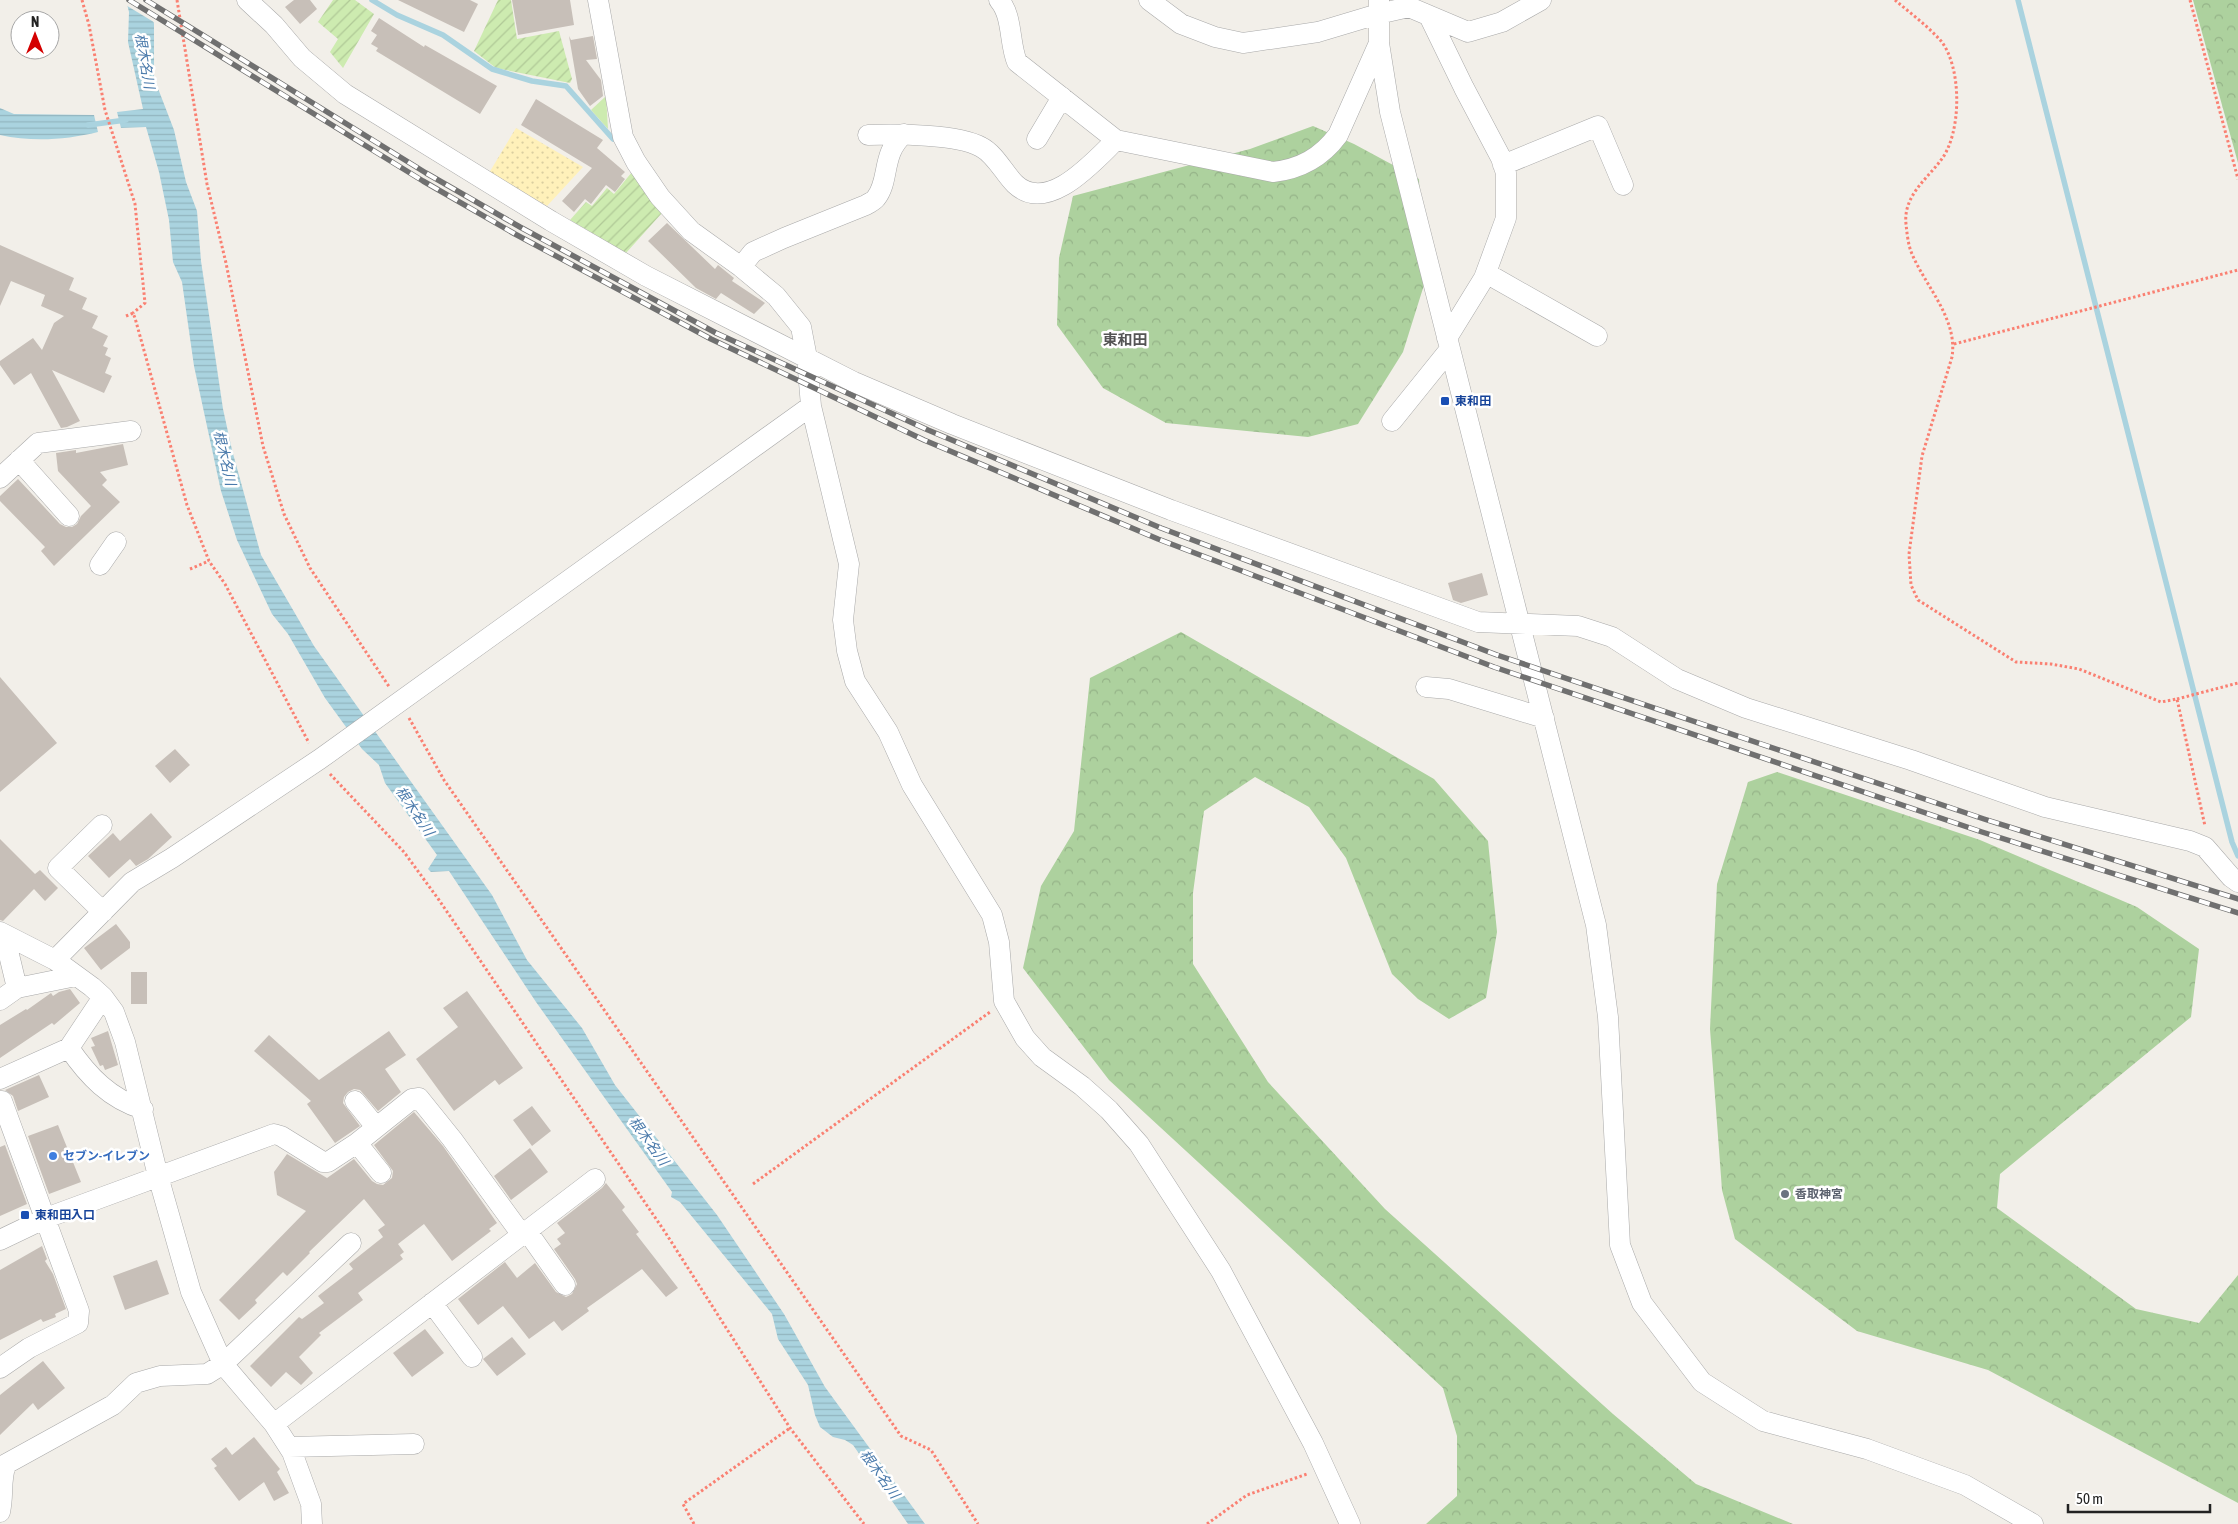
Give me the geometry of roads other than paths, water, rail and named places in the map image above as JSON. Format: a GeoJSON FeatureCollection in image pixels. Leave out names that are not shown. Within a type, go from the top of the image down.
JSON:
{"type":"FeatureCollection","features":[{"type":"Feature","properties":{"kind":"street"},"geometry":{"type":"LineString","coordinates":[[247,0],[274,26],[302,58],[345,94],[551,221],[637,271],[854,382],[952,424],[1171,510],[1478,622],[1578,626],[1612,638],[1677,679],[1746,708],[1911,760],[2044,807],[2190,841],[2205,847],[2231,877],[2238,882]]}},
{"type":"Feature","properties":{"kind":"street"},"geometry":{"type":"LineString","coordinates":[[598,0],[623,137],[636,162],[660,197],[691,231],[741,267],[776,296],[801,327],[807,358],[811,406],[849,564],[843,620],[847,651],[856,681],[888,732],[912,785],[992,915],[999,942],[1004,1001],[1025,1038],[1042,1057],[1082,1086],[1109,1110],[1139,1144],[1221,1271],[1313,1442],[1350,1524]]}},
{"type":"Feature","properties":{"kind":"street"},"geometry":{"type":"LineString","coordinates":[[999,0],[1005,7],[1017,62],[1116,140],[1272,172],[1291,170],[1312,160],[1330,146],[1338,135],[1379,42]]}},
{"type":"Feature","properties":{"kind":"street"},"geometry":{"type":"LineString","coordinates":[[1149,0],[1181,24],[1215,36],[1243,43],[1318,32],[1378,7],[1409,8],[1468,32],[1502,22],[1542,0]]}},
{"type":"Feature","properties":{"kind":"street"},"geometry":{"type":"LineString","coordinates":[[1378,7],[1379,42],[1390,112],[1596,925],[1608,1017],[1620,1245],[1642,1304],[1702,1382],[1763,1421],[1866,1450],[1965,1485],[2033,1524]]}},
{"type":"Feature","properties":{"kind":"street"},"geometry":{"type":"LineString","coordinates":[[1392,421],[1448,343],[1486,273],[1506,218],[1506,173],[1503,164],[1429,16]]}},
{"type":"Feature","properties":{"kind":"street"},"geometry":{"type":"LineString","coordinates":[[1036,139],[1062,97]]}},
{"type":"Feature","properties":{"kind":"street"},"geometry":{"type":"LineString","coordinates":[[1503,164],[1598,126],[1623,185]]}},
{"type":"Feature","properties":{"kind":"street"},"geometry":{"type":"LineString","coordinates":[[741,267],[753,252],[866,205],[876,198],[890,151],[897,140],[904,134]]}},
{"type":"Feature","properties":{"kind":"street"},"geometry":{"type":"LineString","coordinates":[[868,135],[904,134],[968,142],[983,148],[1016,185],[1028,192],[1042,193],[1059,189],[1080,176],[1116,140]]}},
{"type":"Feature","properties":{"kind":"street"},"geometry":{"type":"LineString","coordinates":[[1486,273],[1597,336]]}},
{"type":"Feature","properties":{"kind":"street"},"geometry":{"type":"LineString","coordinates":[[55,960],[132,882],[252,797],[318,760],[811,406]]}},
{"type":"Feature","properties":{"kind":"street"},"geometry":{"type":"LineString","coordinates":[[0,478],[38,443],[131,431]]}},
{"type":"Feature","properties":{"kind":"street"},"geometry":{"type":"LineString","coordinates":[[19,460],[69,516]]}},
{"type":"Feature","properties":{"kind":"street"},"geometry":{"type":"LineString","coordinates":[[100,565],[116,542]]}},
{"type":"Feature","properties":{"kind":"street"},"geometry":{"type":"LineString","coordinates":[[1426,687],[1449,689],[1544,718]]}},
{"type":"Feature","properties":{"kind":"street"},"geometry":{"type":"LineString","coordinates":[[102,825],[58,868],[103,912]]}},
{"type":"Feature","properties":{"kind":"street"},"geometry":{"type":"LineString","coordinates":[[2,933],[55,960],[103,998],[114,1012],[125,1042],[158,1176],[191,1292],[223,1364],[274,1424],[289,1447],[301,1472],[311,1504],[312,1524]]}},
{"type":"Feature","properties":{"kind":"street"},"geometry":{"type":"LineString","coordinates":[[2,933],[17,988]]}},
{"type":"Feature","properties":{"kind":"street"},"geometry":{"type":"LineString","coordinates":[[0,1000],[17,988],[76,976]]}},
{"type":"Feature","properties":{"kind":"street"},"geometry":{"type":"LineString","coordinates":[[0,1079],[68,1048],[103,998]]}},
{"type":"Feature","properties":{"kind":"street"},"geometry":{"type":"LineString","coordinates":[[68,1048],[86,1073],[110,1093],[128,1105],[143,1109]]}},
{"type":"Feature","properties":{"kind":"street"},"geometry":{"type":"LineString","coordinates":[[0,1240],[46,1218],[274,1134],[281,1136],[322,1162],[328,1162],[412,1099],[419,1098],[565,1285]]}},
{"type":"Feature","properties":{"kind":"street"},"geometry":{"type":"LineString","coordinates":[[0,1101],[2,1100],[79,1311],[78,1323],[29,1348],[0,1368]]}},
{"type":"Feature","properties":{"kind":"street"},"geometry":{"type":"LineString","coordinates":[[355,1101],[376,1127]]}},
{"type":"Feature","properties":{"kind":"street"},"geometry":{"type":"LineString","coordinates":[[357,1142],[381,1173]]}},
{"type":"Feature","properties":{"kind":"street"},"geometry":{"type":"LineString","coordinates":[[274,1424],[595,1179]]}},
{"type":"Feature","properties":{"kind":"street"},"geometry":{"type":"LineString","coordinates":[[0,1512],[3,1462],[113,1405],[136,1383],[160,1376],[207,1374],[223,1364],[351,1243]]}},
{"type":"Feature","properties":{"kind":"street"},"geometry":{"type":"LineString","coordinates":[[432,1304],[472,1357]]}},
{"type":"Feature","properties":{"kind":"street"},"geometry":{"type":"LineString","coordinates":[[289,1447],[414,1444]]}},
{"type":"Feature","properties":{"kind":"water","name":"根木名川"},"geometry":{"type":"Polygon","coordinates":[[[126,0],[150,0],[154,24],[154,78],[174,130],[186,182],[197,211],[201,261],[223,409],[232,450],[261,555],[314,646],[492,895],[527,960],[582,1028],[615,1085],[717,1215],[784,1314],[825,1387],[925,1524],[908,1524],[853,1445],[845,1440],[833,1437],[820,1427],[815,1415],[808,1385],[778,1339],[772,1314],[680,1202],[671,1197],[672,1192],[536,1002],[449,871],[431,872],[428,869],[437,855],[385,783],[379,765],[362,749],[325,698],[288,634],[272,614],[237,540],[221,491],[194,366],[182,282],[173,262],[169,220],[159,172],[146,127],[121,128],[117,112],[143,109],[128,42],[129,12],[126,0]]]}},
{"type":"Feature","properties":{"kind":"water"},"geometry":{"type":"Polygon","coordinates":[[[0,108],[14,114],[94,115],[98,132],[74,137],[49,139],[24,139],[0,135],[0,108]]]}},
{"type":"Feature","properties":{"kind":"waterway"},"geometry":{"type":"LineString","coordinates":[[372,0],[397,15],[443,35],[492,69],[532,81],[566,86],[613,139]]}},
{"type":"Feature","properties":{"kind":"waterway"},"geometry":{"type":"LineString","coordinates":[[2018,0],[2232,842],[2238,856]]}},
{"type":"Feature","properties":{"kind":"waterway"},"geometry":{"type":"LineString","coordinates":[[88,125],[126,120]]}},
{"type":"Feature","properties":{"kind":"railway"},"geometry":{"type":"LineString","coordinates":[[129,0],[423,181],[515,234],[711,339],[924,440],[1158,539],[1494,667],[1982,832],[2238,913]]}},
{"type":"Feature","properties":{"kind":"railway"},"geometry":{"type":"LineString","coordinates":[[146,0],[426,173],[520,227],[716,333],[928,430],[1161,528],[1497,655],[1984,819],[2238,899]]}},
{"type":"Feature","properties":{"kind":"place","name":"東和田"},"geometry":{"type":"Point","coordinates":[1445,401]}},
{"type":"Feature","properties":{"kind":"place","name":"セブン-イレブン"},"geometry":{"type":"Point","coordinates":[53,1156]}},
{"type":"Feature","properties":{"kind":"place","name":"香取神宮"},"geometry":{"type":"Point","coordinates":[1785,1194]}},
{"type":"Feature","properties":{"kind":"place","name":"東和田入口"},"geometry":{"type":"Point","coordinates":[25,1215]}},
{"type":"Feature","properties":{"kind":"district","name":"東和田"},"geometry":{"type":"Point","coordinates":[1125,340]}}]}
